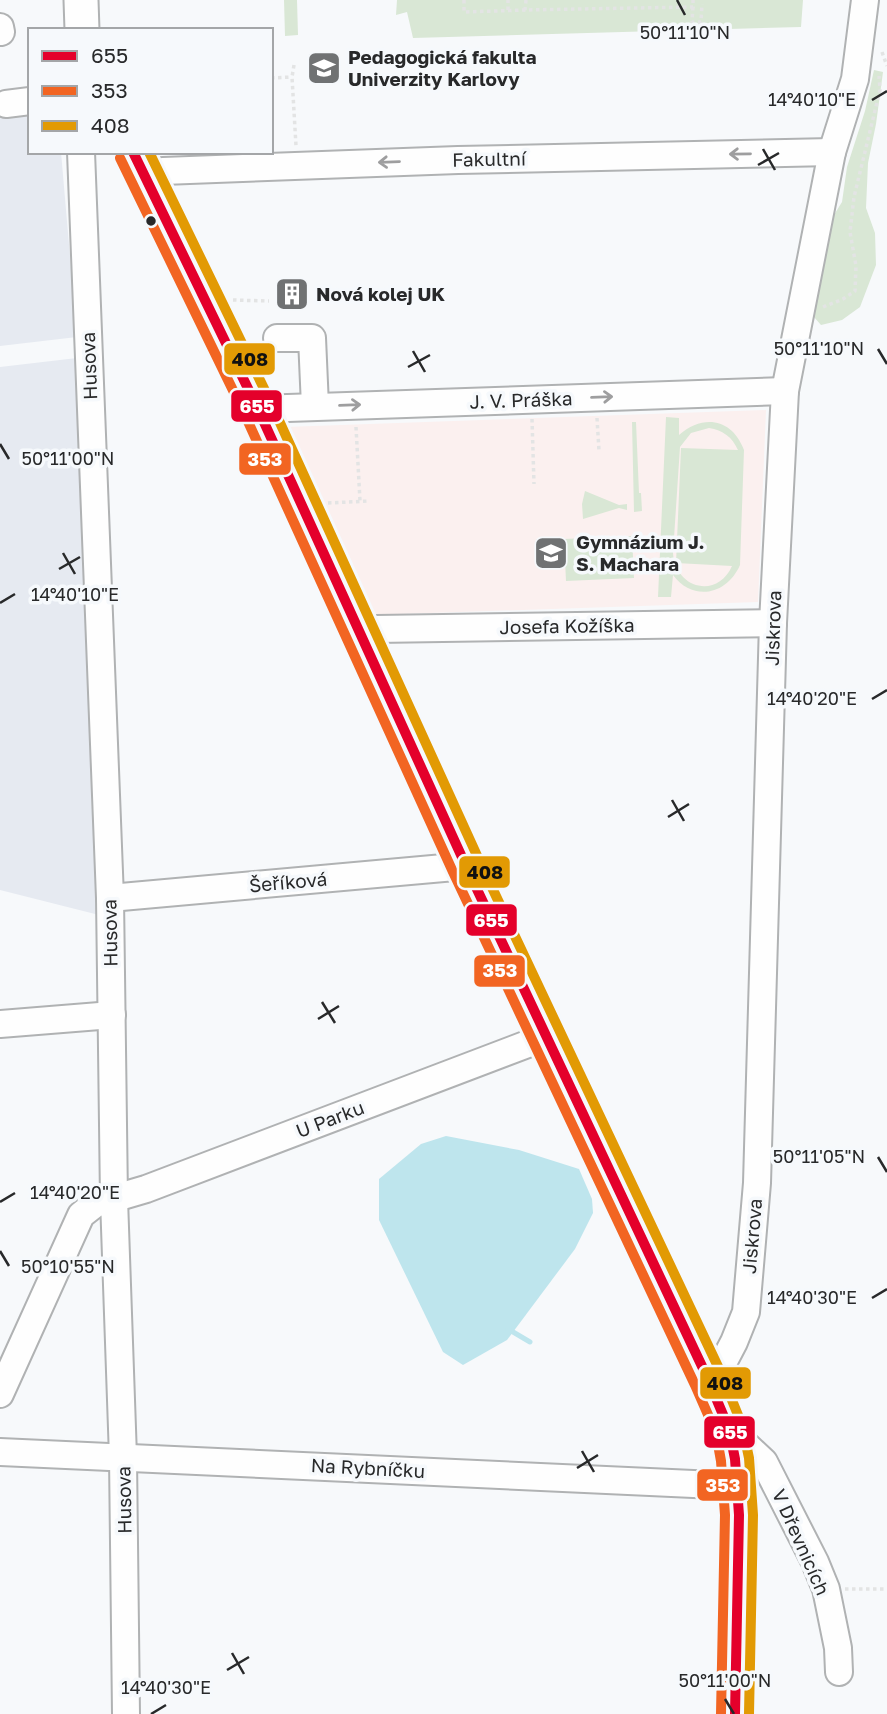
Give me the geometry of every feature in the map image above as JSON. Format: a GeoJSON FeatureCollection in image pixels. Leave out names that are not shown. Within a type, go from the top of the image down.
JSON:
{"type":"FeatureCollection","features":[{"type":"Feature","properties":{"kind":"main road"},"geometry":{"type":"LineString","coordinates":[[81,0],[82,28]]}},
{"type":"Feature","properties":{"kind":"main road"},"geometry":{"type":"LineString","coordinates":[[139,163],[258,409],[466,866],[708,1379],[729,1429],[735,1459],[738,1515],[734,1714]]}},
{"type":"Feature","properties":{"kind":"street","name":"Jiskrova"},"geometry":{"type":"LineString","coordinates":[[708,1379],[723,1363],[746,1312],[757,1169],[773,623],[785,391],[832,152],[855,79],[865,0]]}},
{"type":"Feature","properties":{"kind":"street","name":"Fakultní"},"geometry":{"type":"LineString","coordinates":[[139,163],[163,171],[471,159],[832,152]]}},
{"type":"Feature","properties":{"kind":"street","name":"Husova"},"geometry":{"type":"LineString","coordinates":[[81,154],[110,898],[126,1714]]}},
{"type":"Feature","properties":{"kind":"street"},"geometry":{"type":"LineString","coordinates":[[277,338],[312,338],[316,406]]}},
{"type":"Feature","properties":{"kind":"street","name":"J. V. Práška"},"geometry":{"type":"LineString","coordinates":[[258,409],[785,391]]}},
{"type":"Feature","properties":{"kind":"street","name":"Josefa Kožíška"},"geometry":{"type":"LineString","coordinates":[[362,634],[376,629],[773,623]]}},
{"type":"Feature","properties":{"kind":"street","name":"Šeříková"},"geometry":{"type":"LineString","coordinates":[[110,898],[466,866]]}},
{"type":"Feature","properties":{"kind":"street"},"geometry":{"type":"LineString","coordinates":[[0,1024],[112,1015]]}},
{"type":"Feature","properties":{"kind":"street","name":"U Parku"},"geometry":{"type":"LineString","coordinates":[[0,1394],[81,1214],[95,1204],[146,1189],[546,1037]]}},
{"type":"Feature","properties":{"kind":"street","name":"V Dřevnicích"},"geometry":{"type":"LineString","coordinates":[[729,1429],[764,1462],[793,1515],[826,1589],[838,1648],[839,1672]]}},
{"type":"Feature","properties":{"kind":"street","name":"Na Rybníčku"},"geometry":{"type":"LineString","coordinates":[[0,1452],[737,1486]]}},
{"type":"Feature","properties":{"kind":"path"},"geometry":{"type":"LineString","coordinates":[[464,0],[464,12],[692,7]]}},
{"type":"Feature","properties":{"kind":"path"},"geometry":{"type":"LineString","coordinates":[[508,0],[508,10]]}},
{"type":"Feature","properties":{"kind":"path"},"geometry":{"type":"LineString","coordinates":[[525,10],[526,0]]}},
{"type":"Feature","properties":{"kind":"path"},"geometry":{"type":"LineString","coordinates":[[599,0],[599,7]]}},
{"type":"Feature","properties":{"kind":"path"},"geometry":{"type":"LineString","coordinates":[[620,0],[620,8]]}},
{"type":"Feature","properties":{"kind":"path"},"geometry":{"type":"LineString","coordinates":[[693,0],[692,22],[701,22],[702,4]]}},
{"type":"Feature","properties":{"kind":"path"},"geometry":{"type":"LineString","coordinates":[[827,305],[855,291],[856,266],[850,232],[854,197],[880,90],[878,49]]}},
{"type":"Feature","properties":{"kind":"path"},"geometry":{"type":"LineString","coordinates":[[294,65],[292,77],[297,165]]}},
{"type":"Feature","properties":{"kind":"path"},"geometry":{"type":"LineString","coordinates":[[273,78],[292,77]]}},
{"type":"Feature","properties":{"kind":"path"},"geometry":{"type":"LineString","coordinates":[[224,300],[269,301]]}},
{"type":"Feature","properties":{"kind":"path"},"geometry":{"type":"LineString","coordinates":[[599,397],[599,451]]}},
{"type":"Feature","properties":{"kind":"path"},"geometry":{"type":"LineString","coordinates":[[531,400],[534,484]]}},
{"type":"Feature","properties":{"kind":"path"},"geometry":{"type":"LineString","coordinates":[[355,404],[360,501]]}},
{"type":"Feature","properties":{"kind":"path"},"geometry":{"type":"LineString","coordinates":[[320,504],[369,501]]}},
{"type":"Feature","properties":{"kind":"path"},"geometry":{"type":"LineString","coordinates":[[826,1589],[887,1589]]}},
{"type":"Feature","properties":{"kind":"shaded area"},"geometry":{"type":"Polygon","coordinates":[[[28,106],[28,154],[61,154],[77,337],[0,346],[0,108],[28,106]]]}},
{"type":"Feature","properties":{"kind":"shaded area"},"geometry":{"type":"Polygon","coordinates":[[[77,358],[92,812],[101,813],[103,916],[0,890],[0,367],[77,358]]]}},
{"type":"Feature","properties":{"kind":"shaded area","name":"Gymnázium J. S. Machara"},"geometry":{"type":"Polygon","coordinates":[[[766,410],[758,602],[372,615],[285,427],[766,410]]]}},
{"type":"Feature","properties":{"kind":"green space"},"geometry":{"type":"Polygon","coordinates":[[[284,0],[297,0],[298,35],[285,36],[284,0]]]}},
{"type":"Feature","properties":{"kind":"green space"},"geometry":{"type":"Polygon","coordinates":[[[397,0],[803,0],[801,27],[413,38],[407,12],[396,15],[397,0]]]}},
{"type":"Feature","properties":{"kind":"green space"},"geometry":{"type":"Polygon","coordinates":[[[874,70],[883,72],[868,163],[866,208],[875,233],[876,265],[860,307],[842,320],[821,325],[814,317],[829,223],[842,202],[847,167],[865,111],[874,70]]]}},
{"type":"Feature","properties":{"kind":"green space"},"geometry":{"type":"Polygon","coordinates":[[[666,417],[679,418],[679,435],[698,424],[716,423],[732,431],[744,450],[740,565],[727,583],[709,591],[690,589],[673,575],[671,597],[658,597],[666,417]],[[714,429],[691,433],[680,447],[673,553],[675,565],[681,575],[698,585],[707,586],[725,577],[732,566],[676,563],[681,448],[738,450],[723,432],[714,429]]]}},
{"type":"Feature","properties":{"kind":"green space"},"geometry":{"type":"Polygon","coordinates":[[[632,422],[636,422],[642,511],[634,512],[632,422]]]}},
{"type":"Feature","properties":{"kind":"green space"},"geometry":{"type":"Polygon","coordinates":[[[585,491],[619,505],[627,504],[627,510],[619,508],[583,519],[585,491]]]}},
{"type":"Feature","properties":{"kind":"green space"},"geometry":{"type":"Polygon","coordinates":[[[632,536],[634,578],[566,581],[564,539],[632,536]]]}},
{"type":"Feature","properties":{"kind":"water"},"geometry":{"type":"Polygon","coordinates":[[[446,1136],[519,1150],[579,1169],[592,1199],[593,1213],[575,1249],[507,1340],[463,1365],[443,1352],[379,1220],[379,1179],[421,1144],[446,1136]]]}},
{"type":"Feature","properties":{"kind":"waterway"},"geometry":{"type":"LineString","coordinates":[[508,1329],[530,1342]]}},
{"type":"Feature","properties":{"kind":"transit line","name":"655"},"geometry":{"type":"LineString","coordinates":[[134,154],[258,409],[466,866],[708,1379],[729,1429],[735,1459],[739,1515],[735,1714]]}},
{"type":"Feature","properties":{"kind":"transit line","name":"408"},"geometry":{"type":"LineString","coordinates":[[150,154],[271,403],[479,860],[721,1373],[742,1425],[749,1458],[753,1515],[749,1714]]}},
{"type":"Feature","properties":{"kind":"transit line","name":"353"},"geometry":{"type":"LineString","coordinates":[[120,158],[245,415],[453,872],[716,1433],[725,1515],[721,1714]]}},
{"type":"Feature","properties":{"kind":"place","name":"Pedagogická fakulta Univerzity Karlovy"},"geometry":{"type":"Point","coordinates":[324,68]}},
{"type":"Feature","properties":{"kind":"place","name":"Nová kolej UK"},"geometry":{"type":"Point","coordinates":[292,294]}},
{"type":"Feature","properties":{"kind":"place","name":"Gymnázium J. S. Machara"},"geometry":{"type":"Point","coordinates":[551,553]}}]}
